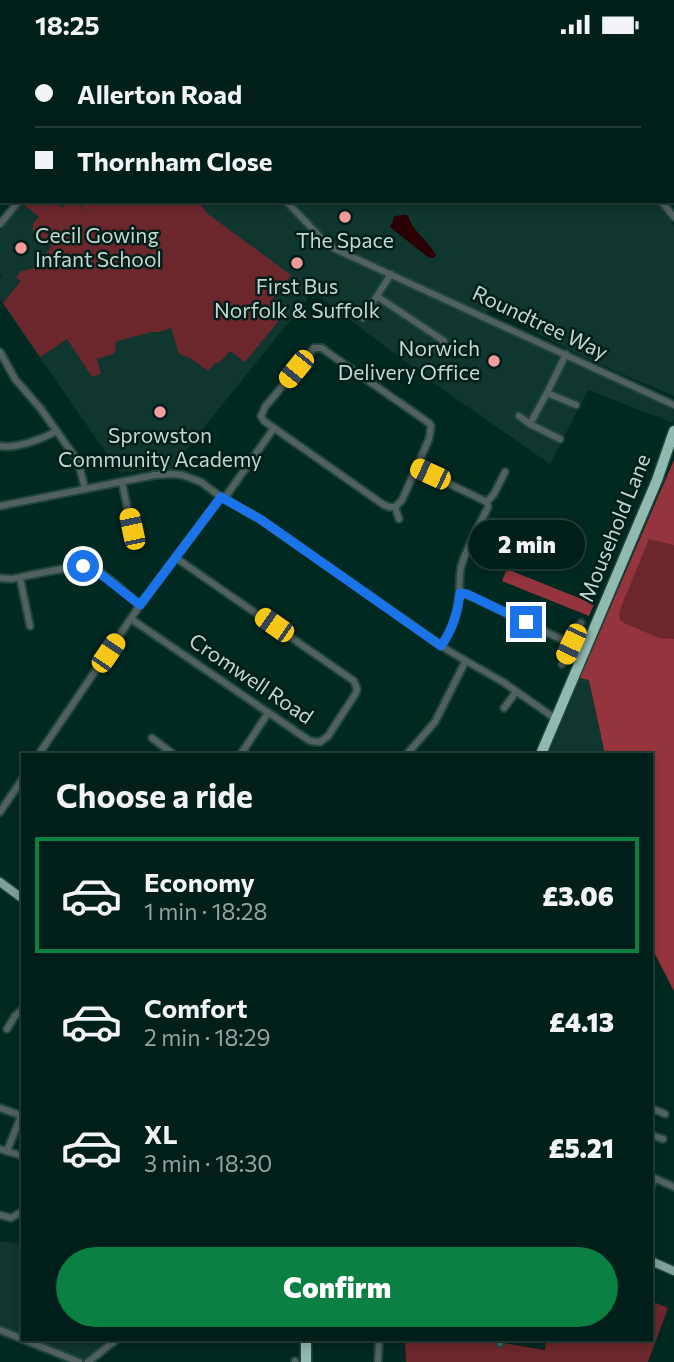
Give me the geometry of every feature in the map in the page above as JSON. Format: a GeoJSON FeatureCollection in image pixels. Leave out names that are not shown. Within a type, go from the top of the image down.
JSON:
{"type":"FeatureCollection","features":[{"type":"Feature","properties":{"kind":"highway","name":"Mousehold Lane"},"geometry":{"type":"LineString","coordinates":[[541,753],[652,491],[674,431]]}},
{"type":"Feature","properties":{"kind":"highway"},"geometry":{"type":"LineString","coordinates":[[299,1362],[305,1341]]}},
{"type":"Feature","properties":{"kind":"main road"},"geometry":{"type":"LineString","coordinates":[[0,882],[21,898]]}},
{"type":"Feature","properties":{"kind":"main road"},"geometry":{"type":"LineString","coordinates":[[653,1262],[674,1271]]}},
{"type":"Feature","properties":{"kind":"street"},"geometry":{"type":"LineString","coordinates":[[0,225],[17,203]]}},
{"type":"Feature","properties":{"kind":"street","name":"Roundtree Way"},"geometry":{"type":"LineString","coordinates":[[288,203],[328,245],[674,405]]}},
{"type":"Feature","properties":{"kind":"street"},"geometry":{"type":"LineString","coordinates":[[662,203],[674,217]]}},
{"type":"Feature","properties":{"kind":"street"},"geometry":{"type":"LineString","coordinates":[[363,318],[391,274]]}},
{"type":"Feature","properties":{"kind":"street"},"geometry":{"type":"LineString","coordinates":[[378,297],[444,341]]}},
{"type":"Feature","properties":{"kind":"street"},"geometry":{"type":"LineString","coordinates":[[438,349],[449,334]]}},
{"type":"Feature","properties":{"kind":"street"},"geometry":{"type":"LineString","coordinates":[[322,348],[429,423],[432,431],[402,500],[395,507],[388,507],[274,428],[259,417],[311,350],[322,348]]}},
{"type":"Feature","properties":{"kind":"street"},"geometry":{"type":"LineString","coordinates":[[0,352],[15,379],[77,461],[85,489]]}},
{"type":"Feature","properties":{"kind":"street"},"geometry":{"type":"LineString","coordinates":[[530,424],[566,354]]}},
{"type":"Feature","properties":{"kind":"street"},"geometry":{"type":"LineString","coordinates":[[547,393],[576,405]]}},
{"type":"Feature","properties":{"kind":"street"},"geometry":{"type":"LineString","coordinates":[[519,416],[560,439]]}},
{"type":"Feature","properties":{"kind":"street"},"geometry":{"type":"LineString","coordinates":[[40,753],[140,605],[274,428]]}},
{"type":"Feature","properties":{"kind":"street"},"geometry":{"type":"LineString","coordinates":[[0,446],[17,445],[43,438],[56,431]]}},
{"type":"Feature","properties":{"kind":"street"},"geometry":{"type":"LineString","coordinates":[[416,468],[487,502]]}},
{"type":"Feature","properties":{"kind":"street"},"geometry":{"type":"LineString","coordinates":[[487,502],[495,494],[505,472]]}},
{"type":"Feature","properties":{"kind":"street"},"geometry":{"type":"LineString","coordinates":[[0,506],[155,475],[172,474],[195,478],[271,526],[441,646],[503,682],[556,719]]}},
{"type":"Feature","properties":{"kind":"street"},"geometry":{"type":"LineString","coordinates":[[122,482],[132,529]]}},
{"type":"Feature","properties":{"kind":"street"},"geometry":{"type":"LineString","coordinates":[[441,646],[456,618],[463,561],[488,507],[487,502]]}},
{"type":"Feature","properties":{"kind":"street"},"geometry":{"type":"LineString","coordinates":[[395,507],[399,519]]}},
{"type":"Feature","properties":{"kind":"street","name":"Cromwell Road"},"geometry":{"type":"LineString","coordinates":[[131,619],[310,741],[320,742],[328,736],[356,694],[356,685],[350,678],[176,558]]}},
{"type":"Feature","properties":{"kind":"street"},"geometry":{"type":"LineString","coordinates":[[0,578],[20,578],[89,567],[140,605]]}},
{"type":"Feature","properties":{"kind":"street"},"geometry":{"type":"LineString","coordinates":[[20,578],[30,625]]}},
{"type":"Feature","properties":{"kind":"street"},"geometry":{"type":"LineString","coordinates":[[460,593],[571,644]]}},
{"type":"Feature","properties":{"kind":"street"},"geometry":{"type":"LineString","coordinates":[[562,664],[581,623]]}},
{"type":"Feature","properties":{"kind":"street"},"geometry":{"type":"LineString","coordinates":[[408,753],[435,722],[465,661]]}},
{"type":"Feature","properties":{"kind":"street"},"geometry":{"type":"LineString","coordinates":[[505,708],[516,692]]}},
{"type":"Feature","properties":{"kind":"street"},"geometry":{"type":"LineString","coordinates":[[242,753],[268,713]]}},
{"type":"Feature","properties":{"kind":"street"},"geometry":{"type":"LineString","coordinates":[[152,738],[172,753]]}},
{"type":"Feature","properties":{"kind":"street"},"geometry":{"type":"LineString","coordinates":[[0,812],[21,781]]}},
{"type":"Feature","properties":{"kind":"street"},"geometry":{"type":"LineString","coordinates":[[7,1029],[21,1011]]}},
{"type":"Feature","properties":{"kind":"street"},"geometry":{"type":"LineString","coordinates":[[0,1108],[21,1114]]}},
{"type":"Feature","properties":{"kind":"street"},"geometry":{"type":"LineString","coordinates":[[653,1109],[665,1114]]}},
{"type":"Feature","properties":{"kind":"street"},"geometry":{"type":"LineString","coordinates":[[21,1116],[4,1150],[21,1156]]}},
{"type":"Feature","properties":{"kind":"street"},"geometry":{"type":"LineString","coordinates":[[653,1136],[663,1139]]}},
{"type":"Feature","properties":{"kind":"street"},"geometry":{"type":"LineString","coordinates":[[653,1181],[654,1178],[674,1187]]}},
{"type":"Feature","properties":{"kind":"street"},"geometry":{"type":"LineString","coordinates":[[0,1216],[11,1218],[21,1212]]}},
{"type":"Feature","properties":{"kind":"street"},"geometry":{"type":"LineString","coordinates":[[0,1329],[21,1338]]}},
{"type":"Feature","properties":{"kind":"street"},"geometry":{"type":"LineString","coordinates":[[29,1341],[79,1362]]}},
{"type":"Feature","properties":{"kind":"street"},"geometry":{"type":"LineString","coordinates":[[88,1362],[114,1341]]}},
{"type":"Feature","properties":{"kind":"street"},"geometry":{"type":"LineString","coordinates":[[378,1362],[379,1341]]}},
{"type":"Feature","properties":{"kind":"shaded area"},"geometry":{"type":"Polygon","coordinates":[[[22,203],[656,203],[674,225],[674,396],[587,359],[498,313],[489,305],[485,320],[515,332],[631,390],[671,406],[674,412],[673,423],[588,390],[550,464],[432,382],[313,292],[170,470],[164,465],[153,465],[146,469],[120,473],[0,300],[0,231],[22,203]]]}},
{"type":"Feature","properties":{"kind":"shaded area"},"geometry":{"type":"Polygon","coordinates":[[[22,203],[57,203],[63,208],[67,203],[76,203],[91,215],[78,203],[200,203],[208,214],[291,275],[270,302],[285,313],[245,362],[230,351],[208,371],[190,358],[179,354],[171,328],[117,341],[113,354],[97,359],[101,374],[92,377],[67,339],[40,357],[3,303],[21,281],[16,278],[21,271],[34,268],[52,246],[33,230],[33,224],[39,217],[22,203]]]}},
{"type":"Feature","properties":{"kind":"shaded area"},"geometry":{"type":"Polygon","coordinates":[[[405,215],[433,250],[436,255],[434,258],[429,258],[390,227],[394,216],[405,215]]]}},
{"type":"Feature","properties":{"kind":"shaded area"},"geometry":{"type":"Polygon","coordinates":[[[674,460],[674,991],[655,954],[653,944],[653,753],[605,753],[589,680],[580,678],[674,460]]]}},
{"type":"Feature","properties":{"kind":"shaded area"},"geometry":{"type":"Polygon","coordinates":[[[674,460],[674,545],[649,539],[619,612],[620,620],[624,623],[659,638],[674,639],[674,991],[655,954],[653,944],[653,753],[605,753],[589,680],[580,678],[674,460]]]}},
{"type":"Feature","properties":{"kind":"shaded area"},"geometry":{"type":"Polygon","coordinates":[[[507,569],[594,604],[589,616],[502,581],[507,569]]]}},
{"type":"Feature","properties":{"kind":"shaded area"},"geometry":{"type":"Polygon","coordinates":[[[580,678],[589,680],[605,753],[548,753],[580,678]]]}},
{"type":"Feature","properties":{"kind":"shaded area"},"geometry":{"type":"Polygon","coordinates":[[[0,1241],[21,1244],[21,1336],[0,1328],[0,1241]]]}},
{"type":"Feature","properties":{"kind":"shaded area"},"geometry":{"type":"Polygon","coordinates":[[[653,1302],[668,1308],[648,1362],[406,1362],[405,1341],[493,1341],[545,1350],[546,1341],[653,1341],[653,1302]]]}},
{"type":"Feature","properties":{"kind":"shaded area"},"geometry":{"type":"Polygon","coordinates":[[[32,1341],[108,1341],[84,1361],[32,1341]]]}},
{"type":"Feature","properties":{"kind":"place","name":"The Space"},"geometry":{"type":"Point","coordinates":[345,217]}},
{"type":"Feature","properties":{"kind":"place","name":"Cecil Gowing Infant School"},"geometry":{"type":"Point","coordinates":[21,248]}},
{"type":"Feature","properties":{"kind":"place","name":"First Bus Norfolk & Suffolk"},"geometry":{"type":"Point","coordinates":[297,263]}},
{"type":"Feature","properties":{"kind":"place","name":"Norwich Delivery Office"},"geometry":{"type":"Point","coordinates":[494,361]}},
{"type":"Feature","properties":{"kind":"place","name":"Sprowston Community Academy"},"geometry":{"type":"Point","coordinates":[160,412]}},
{"type":"Feature","properties":{"kind":"route"},"geometry":{"type":"LineString","coordinates":[[83,566],[94,569],[140,605],[221,497],[260,519],[441,646],[456,618],[460,593],[526,622]]}}]}
